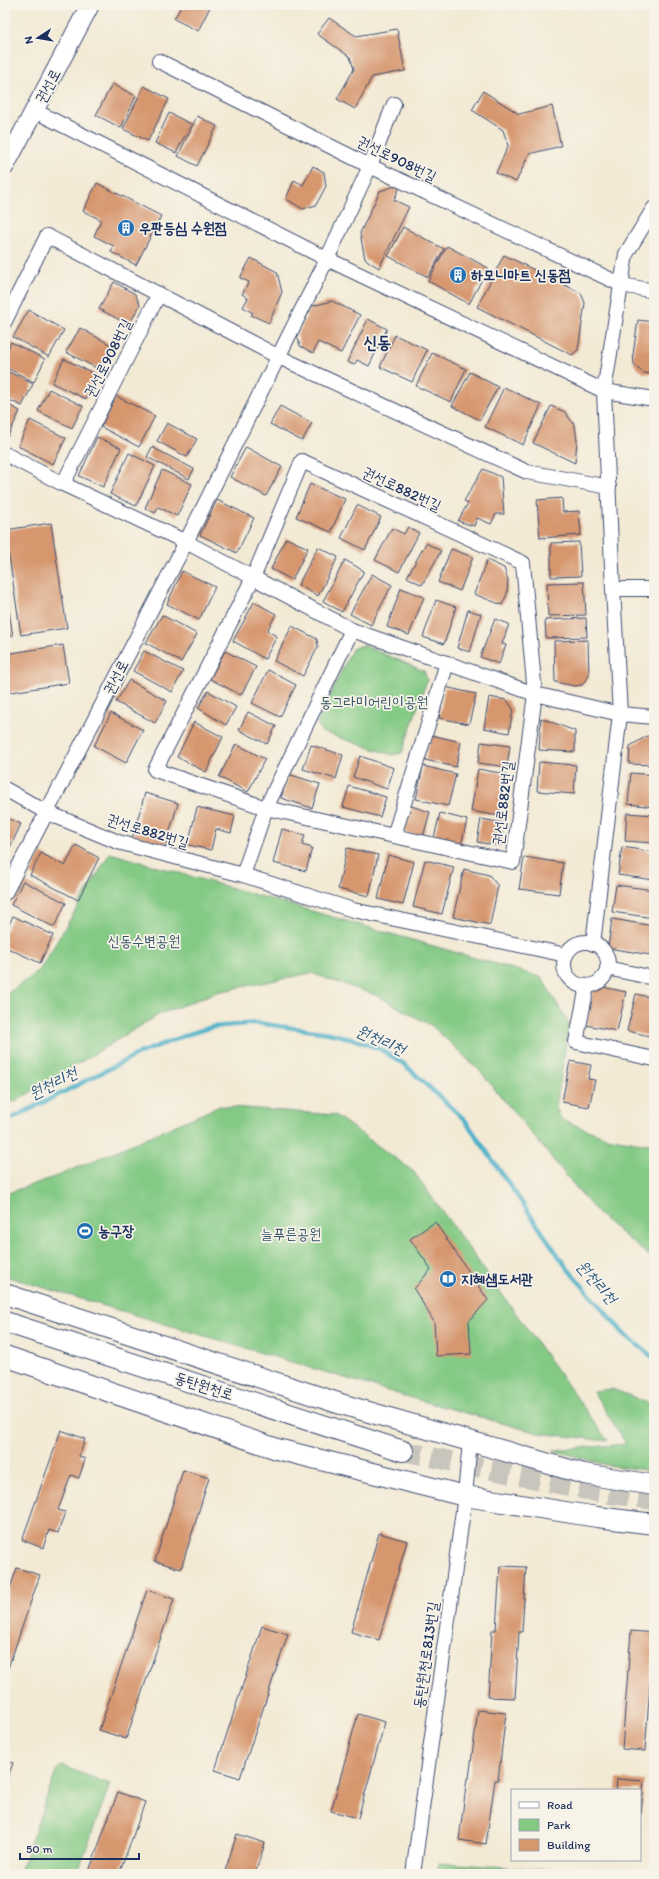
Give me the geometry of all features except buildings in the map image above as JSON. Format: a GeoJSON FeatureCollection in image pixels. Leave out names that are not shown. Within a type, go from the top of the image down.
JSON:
{"type":"FeatureCollection","features":[{"type":"Feature","properties":{"kind":"main road"},"geometry":{"type":"LineString","coordinates":[[5,1294],[341,1404],[584,1474],[654,1485]]}},
{"type":"Feature","properties":{"kind":"main road","name":"동탄원천로"},"geometry":{"type":"LineString","coordinates":[[5,1322],[403,1451]]}},
{"type":"Feature","properties":{"kind":"main road"},"geometry":{"type":"LineString","coordinates":[[5,1356],[278,1449],[465,1496],[597,1517],[654,1524]]}},
{"type":"Feature","properties":{"kind":"street","name":"권선로"},"geometry":{"type":"LineString","coordinates":[[5,166],[90,5]]}},
{"type":"Feature","properties":{"kind":"street","name":"권선로908번길"},"geometry":{"type":"LineString","coordinates":[[159,61],[370,166],[622,285],[654,291]]}},
{"type":"Feature","properties":{"kind":"street"},"geometry":{"type":"LineString","coordinates":[[186,542],[327,259],[370,166],[394,104]]}},
{"type":"Feature","properties":{"kind":"street"},"geometry":{"type":"LineString","coordinates":[[35,111],[327,259],[604,391],[654,399]]}},
{"type":"Feature","properties":{"kind":"street"},"geometry":{"type":"LineString","coordinates":[[593,944],[620,714],[604,391],[626,254],[654,208]]}},
{"type":"Feature","properties":{"kind":"street"},"geometry":{"type":"LineString","coordinates":[[5,321],[47,236],[279,357],[527,472],[609,488]]}},
{"type":"Feature","properties":{"kind":"street","name":"권선로908번길"},"geometry":{"type":"LineString","coordinates":[[63,484],[159,294]]}},
{"type":"Feature","properties":{"kind":"street"},"geometry":{"type":"LineString","coordinates":[[5,454],[63,484],[186,542],[352,630],[535,694],[620,714],[654,717]]}},
{"type":"Feature","properties":{"kind":"street","name":"권선로882번길"},"geometry":{"type":"LineString","coordinates":[[302,461],[523,563],[535,694],[513,862],[266,808],[155,770],[253,578],[302,461]]}},
{"type":"Feature","properties":{"kind":"street","name":"권선로"},"geometry":{"type":"LineString","coordinates":[[46,812],[186,542]]}},
{"type":"Feature","properties":{"kind":"street"},"geometry":{"type":"LineString","coordinates":[[613,589],[654,589]]}},
{"type":"Feature","properties":{"kind":"street"},"geometry":{"type":"LineString","coordinates":[[243,875],[266,808],[352,630]]}},
{"type":"Feature","properties":{"kind":"street"},"geometry":{"type":"LineString","coordinates":[[394,836],[447,663]]}},
{"type":"Feature","properties":{"kind":"street","name":"권선로882번길"},"geometry":{"type":"LineString","coordinates":[[5,790],[46,812],[118,842],[243,875],[353,910],[566,955]]}},
{"type":"Feature","properties":{"kind":"street"},"geometry":{"type":"LineString","coordinates":[[7,885],[46,812]]}},
{"type":"Feature","properties":{"kind":"street"},"geometry":{"type":"LineString","coordinates":[[580,943],[593,944],[600,947],[604,953],[607,968],[605,975],[600,981],[587,986],[579,985],[567,976],[564,962],[566,955],[569,949],[580,943]]}},
{"type":"Feature","properties":{"kind":"street"},"geometry":{"type":"LineString","coordinates":[[607,968],[654,978]]}},
{"type":"Feature","properties":{"kind":"street"},"geometry":{"type":"LineString","coordinates":[[587,986],[576,1042],[654,1059]]}},
{"type":"Feature","properties":{"kind":"street","name":"동탄원천로813번길"},"geometry":{"type":"LineString","coordinates":[[413,1874],[465,1496],[470,1441]]}},
{"type":"Feature","properties":{"kind":"green space","name":"동그라미어린이공원"},"geometry":{"type":"Polygon","coordinates":[[[363,645],[424,671],[427,680],[402,753],[392,755],[322,732],[317,723],[352,649],[363,645]]]}},
{"type":"Feature","properties":{"kind":"green space","name":"신동수변공원"},"geometry":{"type":"Polygon","coordinates":[[[110,853],[541,977],[569,1023],[556,1108],[562,1120],[606,1137],[654,1145],[654,1260],[598,1214],[479,1070],[432,1026],[378,996],[311,973],[217,992],[160,1014],[18,1100],[5,1104],[5,995],[39,971],[110,853]]]}},
{"type":"Feature","properties":{"kind":"green space","name":"늘푸른공원"},"geometry":{"type":"Polygon","coordinates":[[[220,1106],[335,1115],[413,1171],[608,1441],[538,1433],[408,1397],[5,1276],[5,1194],[60,1175],[220,1106]]]}},
{"type":"Feature","properties":{"kind":"green space"},"geometry":{"type":"Polygon","coordinates":[[[612,1389],[654,1405],[654,1471],[607,1465],[553,1450],[626,1444],[593,1391],[612,1389]]]}},
{"type":"Feature","properties":{"kind":"green space"},"geometry":{"type":"Polygon","coordinates":[[[62,1766],[110,1784],[77,1874],[19,1874],[57,1769],[62,1766]]]}},
{"type":"Feature","properties":{"kind":"green space"},"geometry":{"type":"Polygon","coordinates":[[[439,1863],[567,1871],[567,1874],[437,1874],[439,1863]]]}},
{"type":"Feature","properties":{"kind":"waterway","name":"원천리천"},"geometry":{"type":"LineString","coordinates":[[5,1122],[142,1052],[212,1027],[257,1023],[329,1033],[353,1039],[380,1049],[404,1064],[465,1120],[567,1268],[624,1334],[654,1358]]}},
{"type":"Feature","properties":{"kind":"tunnel"},"geometry":{"type":"LineString","coordinates":[[403,1451],[596,1492],[654,1500]]}},
{"type":"Feature","properties":{"kind":"place","name":"우판등심 수원점"},"geometry":{"type":"Point","coordinates":[126,228]}},
{"type":"Feature","properties":{"kind":"place","name":"하모니마트 신동점"},"geometry":{"type":"Point","coordinates":[458,275]}},
{"type":"Feature","properties":{"kind":"place","name":"농구장"},"geometry":{"type":"Point","coordinates":[85,1231]}},
{"type":"Feature","properties":{"kind":"place","name":"지혜샘도서관"},"geometry":{"type":"Point","coordinates":[448,1279]}},
{"type":"Feature","properties":{"kind":"district","name":"신동"},"geometry":{"type":"Point","coordinates":[377,342]}}]}
